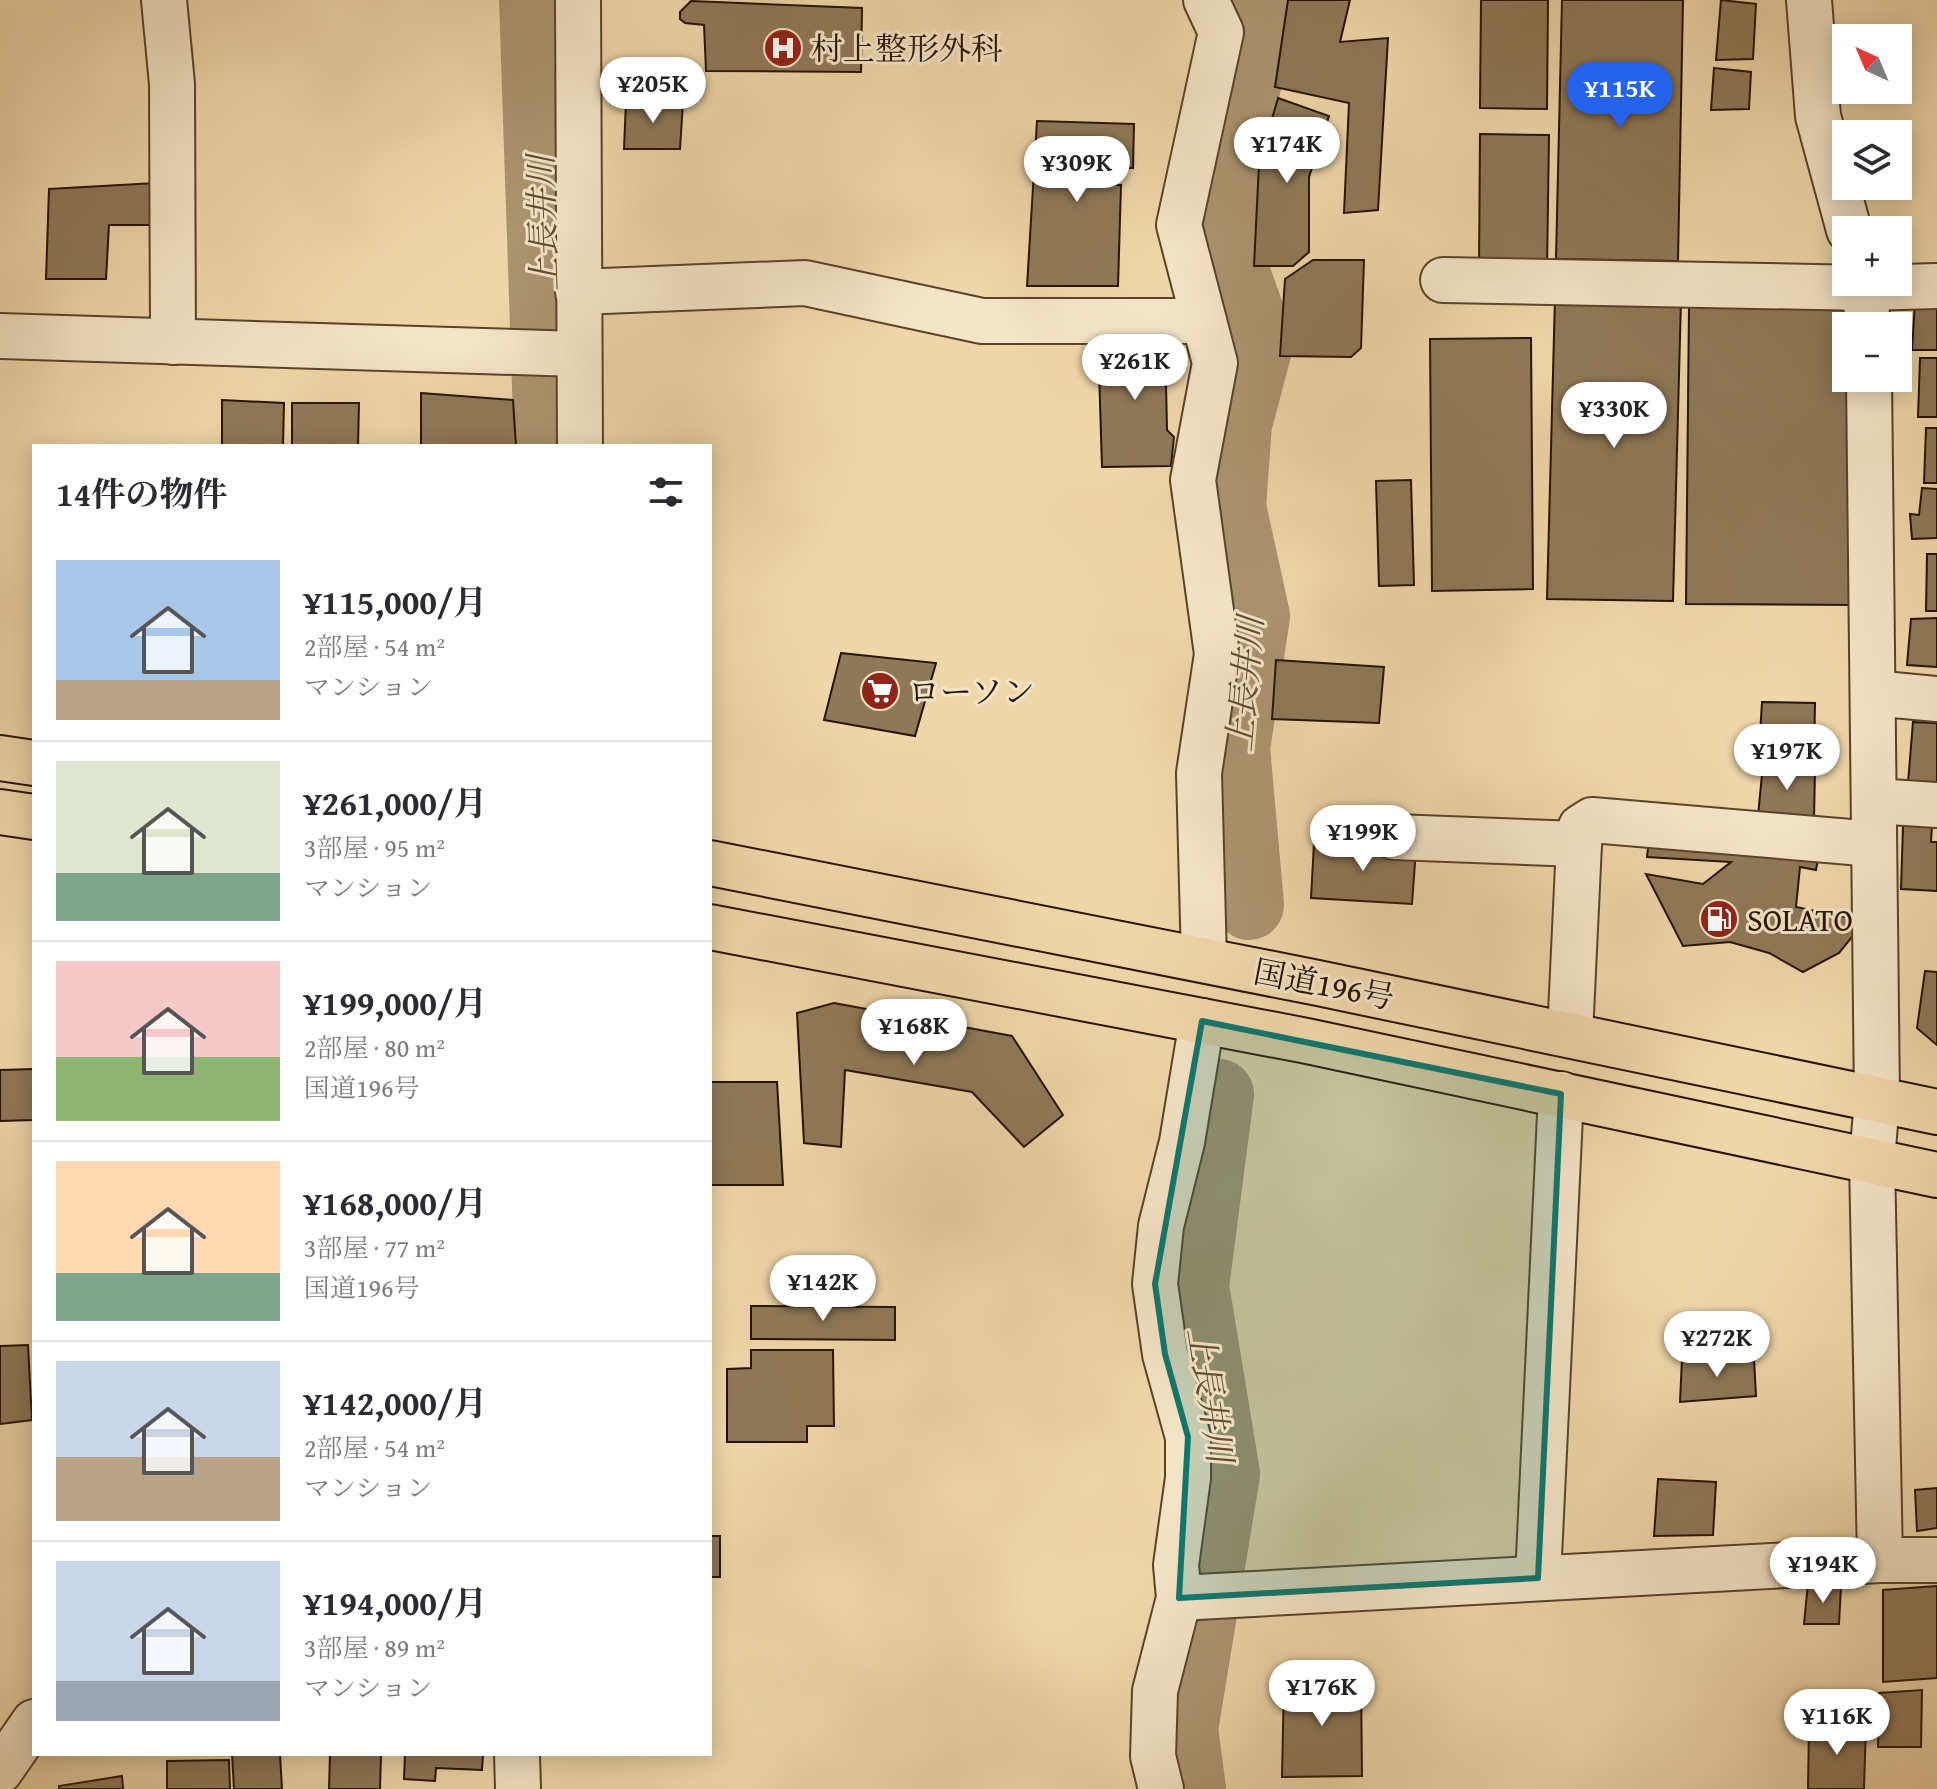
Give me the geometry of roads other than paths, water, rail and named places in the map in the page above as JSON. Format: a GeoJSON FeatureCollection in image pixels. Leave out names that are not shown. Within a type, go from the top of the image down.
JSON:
{"type":"FeatureCollection","features":[{"type":"Feature","properties":{"kind":"highway"},"geometry":{"type":"LineString","coordinates":[[0,758],[32,763]]}},
{"type":"Feature","properties":{"kind":"highway"},"geometry":{"type":"LineString","coordinates":[[0,812],[32,817]]}},
{"type":"Feature","properties":{"kind":"highway","name":"国道196号"},"geometry":{"type":"LineString","coordinates":[[712,863],[1204,960],[1937,1112]]}},
{"type":"Feature","properties":{"kind":"highway","name":"国道196号"},"geometry":{"type":"LineString","coordinates":[[712,927],[1202,1021],[1937,1175]]}},
{"type":"Feature","properties":{"kind":"street"},"geometry":{"type":"LineString","coordinates":[[164,0],[172,84],[173,342]]}},
{"type":"Feature","properties":{"kind":"street"},"geometry":{"type":"LineString","coordinates":[[578,0],[580,444]]}},
{"type":"Feature","properties":{"kind":"street"},"geometry":{"type":"LineString","coordinates":[[1204,960],[1199,773],[1217,654],[1193,480],[1215,363],[1179,225],[1221,32],[1206,0]]}},
{"type":"Feature","properties":{"kind":"street"},"geometry":{"type":"LineString","coordinates":[[1809,0],[1818,116],[1845,216]]}},
{"type":"Feature","properties":{"kind":"street"},"geometry":{"type":"LineString","coordinates":[[1443,280],[1866,299],[1937,286]]}},
{"type":"Feature","properties":{"kind":"street"},"geometry":{"type":"LineString","coordinates":[[578,292],[805,283],[982,321],[1204,321]]}},
{"type":"Feature","properties":{"kind":"street"},"geometry":{"type":"LineString","coordinates":[[0,336],[578,354]]}},
{"type":"Feature","properties":{"kind":"street"},"geometry":{"type":"LineString","coordinates":[[1869,392],[1877,1100],[1872,1160],[1880,1560]]}},
{"type":"Feature","properties":{"kind":"street"},"geometry":{"type":"LineString","coordinates":[[1873,693],[1937,699]]}},
{"type":"Feature","properties":{"kind":"street"},"geometry":{"type":"LineString","coordinates":[[1570,1035],[1579,844],[1581,827],[1592,820],[1874,822],[1937,805]]}},
{"type":"Feature","properties":{"kind":"street"},"geometry":{"type":"LineString","coordinates":[[1394,837],[1579,844]]}},
{"type":"Feature","properties":{"kind":"street"},"geometry":{"type":"LineString","coordinates":[[1161,1789],[1153,1756],[1155,1691],[1179,1598],[1176,1565],[1188,1478],[1188,1437],[1165,1354],[1155,1284],[1161,1226],[1182,1142],[1202,1021]]}},
{"type":"Feature","properties":{"kind":"street"},"geometry":{"type":"LineString","coordinates":[[1538,1578],[1561,1094]]}},
{"type":"Feature","properties":{"kind":"street"},"geometry":{"type":"LineString","coordinates":[[1179,1598],[1880,1560],[1937,1560]]}},
{"type":"Feature","properties":{"kind":"street"},"geometry":{"type":"LineString","coordinates":[[0,1771],[32,1725]]}},
{"type":"Feature","properties":{"kind":"street"},"geometry":{"type":"LineString","coordinates":[[517,1756],[518,1789]]}},
{"type":"Feature","properties":{"kind":"waterway","name":"上長井川"},"geometry":{"type":"LineString","coordinates":[[534,0],[549,444]]}},
{"type":"Feature","properties":{"kind":"waterway","name":"上長井川"},"geometry":{"type":"LineString","coordinates":[[1248,0],[1255,15],[1251,68],[1225,158],[1223,239],[1259,341],[1237,424],[1231,507],[1255,616],[1235,748],[1249,905]]}},
{"type":"Feature","properties":{"kind":"waterway","name":"上長井川"},"geometry":{"type":"LineString","coordinates":[[1191,1789],[1183,1729],[1225,1474],[1194,1286],[1219,1094]]}},
{"type":"Feature","properties":{"kind":"place","name":"村上整形外科"},"geometry":{"type":"Point","coordinates":[783,48]}},
{"type":"Feature","properties":{"kind":"place","name":"ローソン"},"geometry":{"type":"Point","coordinates":[880,691]}},
{"type":"Feature","properties":{"kind":"place","name":"SOLATO"},"geometry":{"type":"Point","coordinates":[1719,919]}}]}
